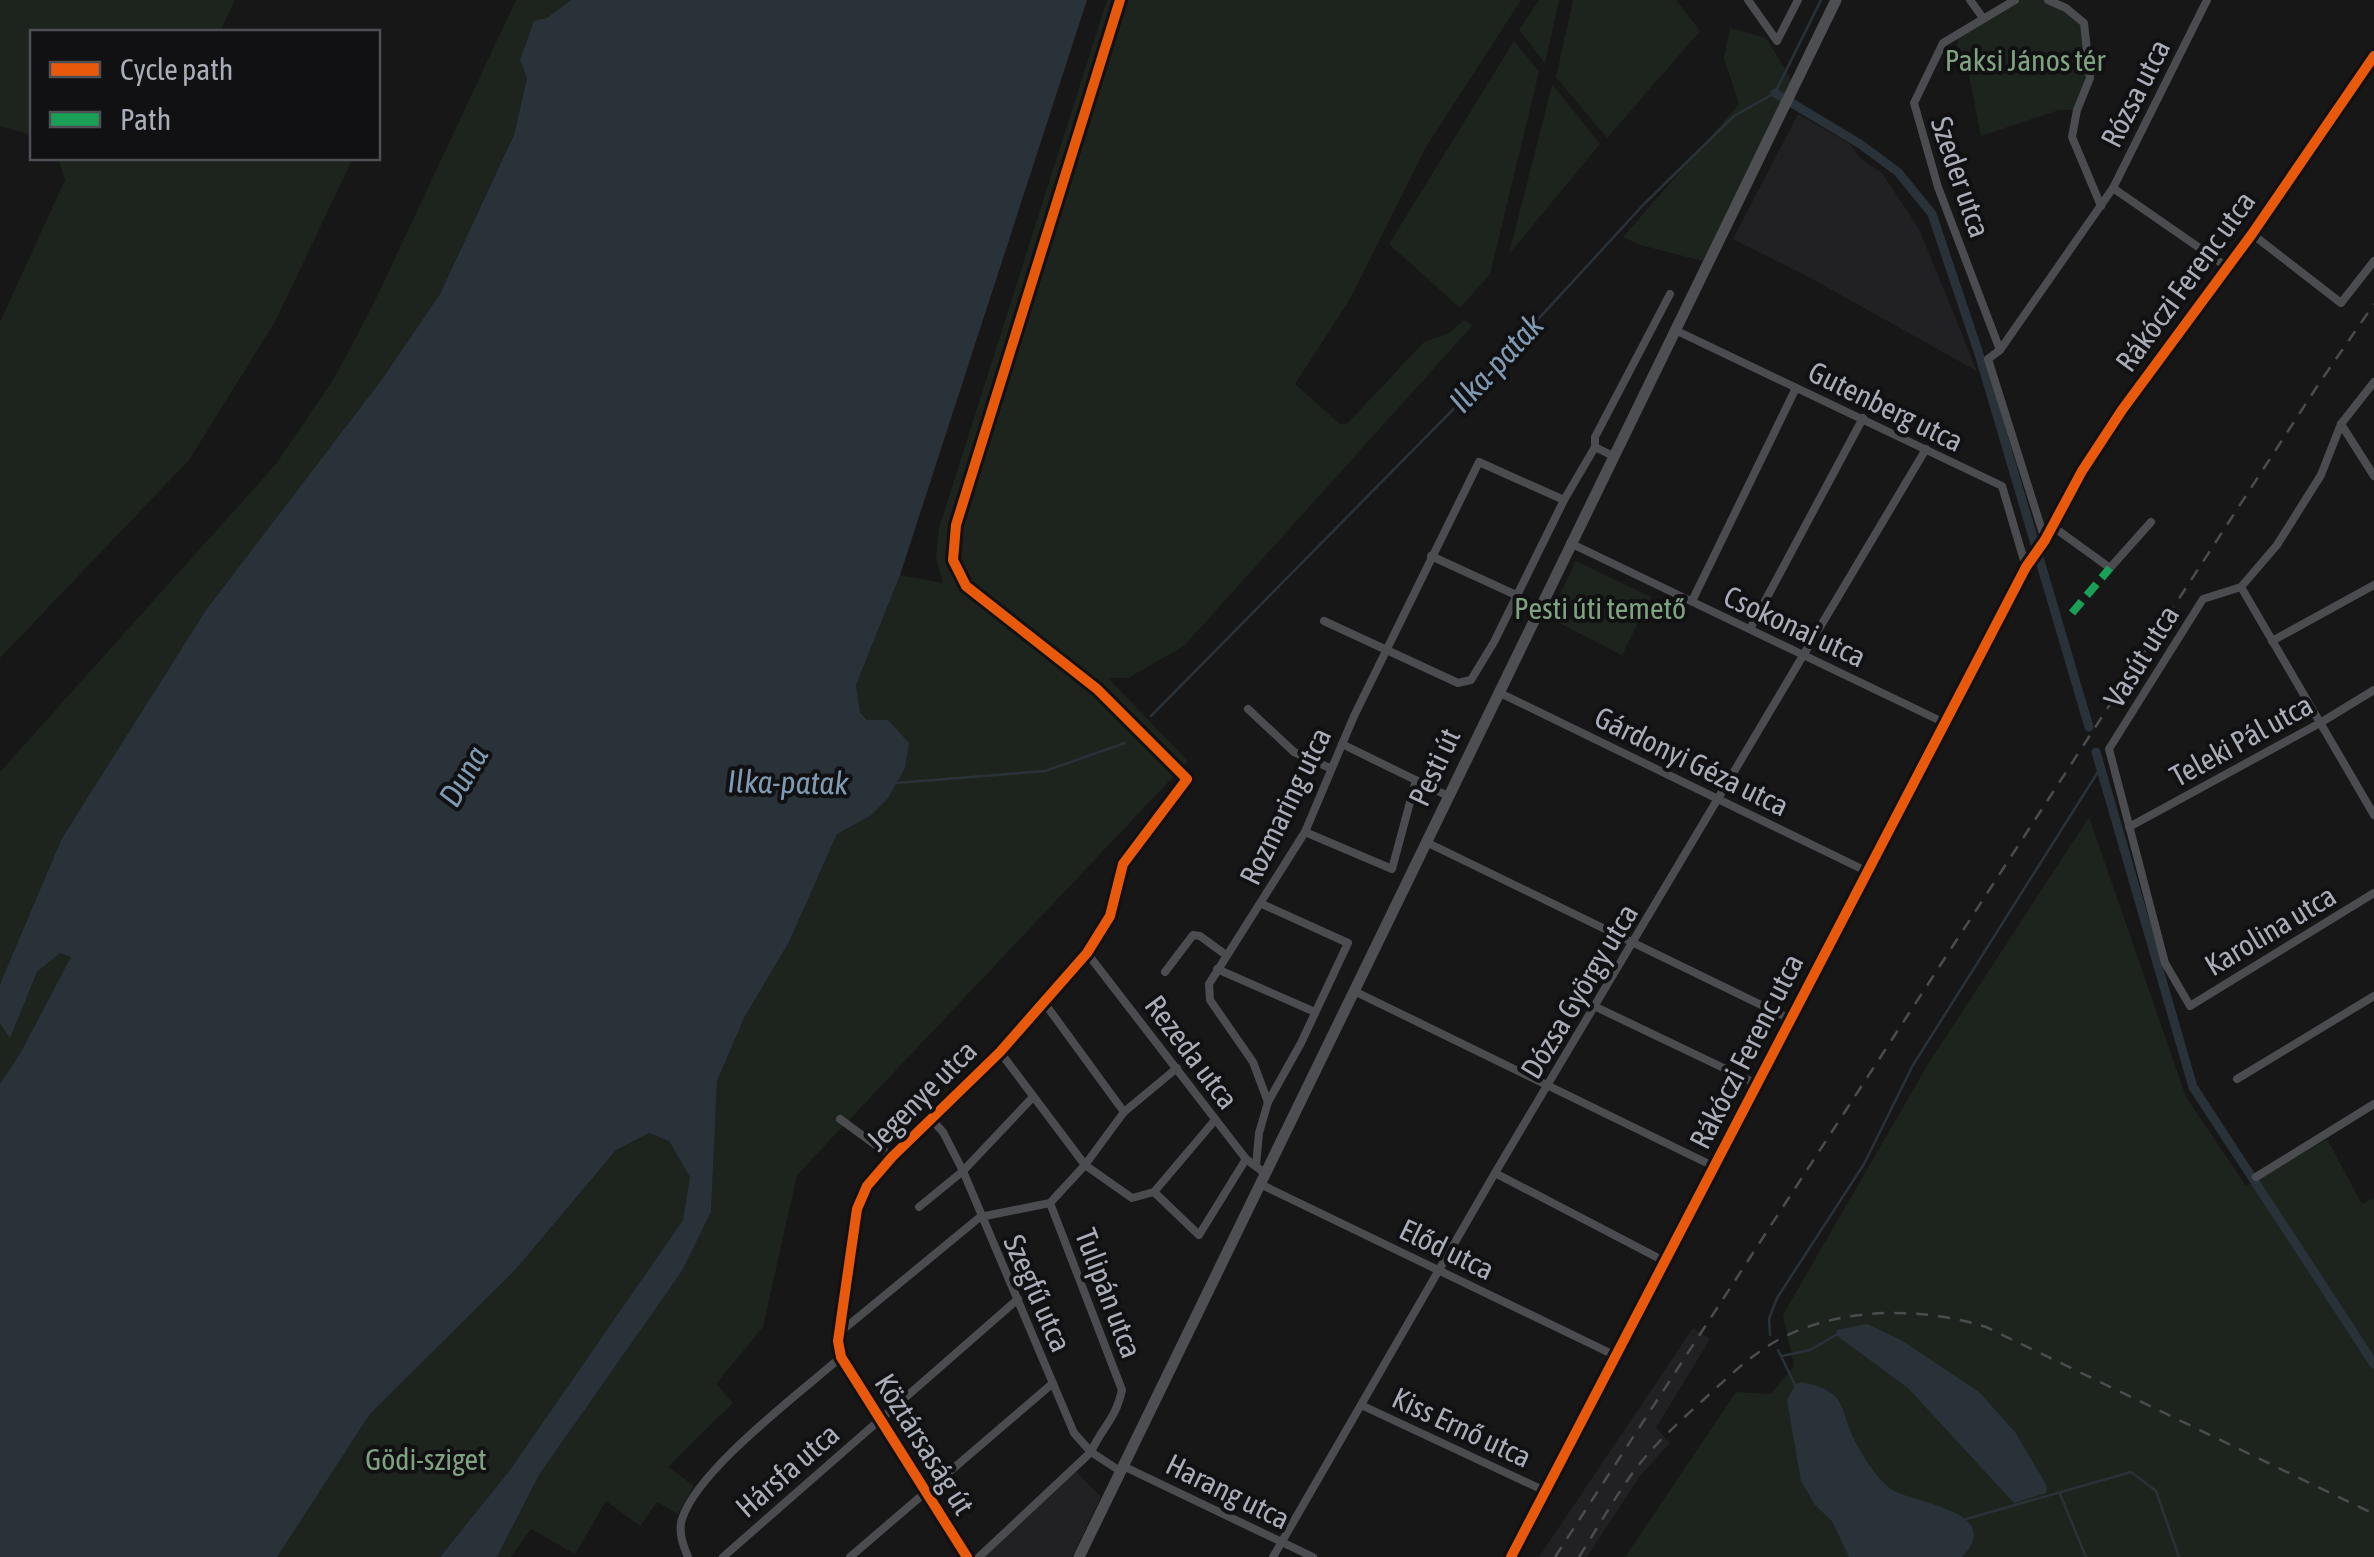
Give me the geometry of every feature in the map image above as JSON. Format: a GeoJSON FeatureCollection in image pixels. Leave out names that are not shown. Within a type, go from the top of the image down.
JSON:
{"type":"FeatureCollection","features":[{"type":"Feature","properties":{"kind":"main road","name":"Pesti út"},"geometry":{"type":"LineString","coordinates":[[1079,1557],[1261,1175],[1354,992],[1836,0]]}},
{"type":"Feature","properties":{"kind":"street"},"geometry":{"type":"LineString","coordinates":[[1748,0],[1778,41],[1798,0]]}},
{"type":"Feature","properties":{"kind":"street"},"geometry":{"type":"LineString","coordinates":[[1970,0],[1983,18]]}},
{"type":"Feature","properties":{"kind":"street","name":"Szeder utca"},"geometry":{"type":"LineString","coordinates":[[2000,350],[1938,188],[1914,104],[1943,43],[2015,0]]}},
{"type":"Feature","properties":{"kind":"street","name":"Rózsa utca"},"geometry":{"type":"LineString","coordinates":[[2048,0],[2084,23],[2090,78],[2072,136],[2102,206]]}},
{"type":"Feature","properties":{"kind":"street","name":"Rózsa utca"},"geometry":{"type":"LineString","coordinates":[[2000,350],[2113,188],[2207,0]]}},
{"type":"Feature","properties":{"kind":"street","name":"Rákóczi Ferenc utca"},"geometry":{"type":"LineString","coordinates":[[1510,1557],[2026,567],[2122,410],[2252,234],[2374,56]]}},
{"type":"Feature","properties":{"kind":"street"},"geometry":{"type":"LineString","coordinates":[[2113,188],[2226,267]]}},
{"type":"Feature","properties":{"kind":"street"},"geometry":{"type":"LineString","coordinates":[[2252,234],[2341,304],[2374,262]]}},
{"type":"Feature","properties":{"kind":"street"},"geometry":{"type":"LineString","coordinates":[[1324,620],[1465,683],[1470,680],[1494,642],[1564,500],[1596,447],[1595,437],[1670,294]]}},
{"type":"Feature","properties":{"kind":"street","name":"Gutenberg utca"},"geometry":{"type":"LineString","coordinates":[[1674,330],[2002,486],[2026,567]]}},
{"type":"Feature","properties":{"kind":"street"},"geometry":{"type":"LineString","coordinates":[[2000,350],[1988,359],[2045,540]]}},
{"type":"Feature","properties":{"kind":"street","name":"Vasút utca"},"geometry":{"type":"LineString","coordinates":[[2190,1006],[2164,964],[2109,750],[2203,599],[2241,587],[2277,545],[2321,475],[2341,424],[2374,382]]}},
{"type":"Feature","properties":{"kind":"street"},"geometry":{"type":"LineString","coordinates":[[1692,601],[1796,388]]}},
{"type":"Feature","properties":{"kind":"street"},"geometry":{"type":"LineString","coordinates":[[1750,629],[1862,418]]}},
{"type":"Feature","properties":{"kind":"street"},"geometry":{"type":"LineString","coordinates":[[2341,424],[2374,476]]}},
{"type":"Feature","properties":{"kind":"street"},"geometry":{"type":"LineString","coordinates":[[1596,447],[1613,456]]}},
{"type":"Feature","properties":{"kind":"street","name":"Dózsa György utca"},"geometry":{"type":"LineString","coordinates":[[1274,1557],[1495,1173],[1926,449]]}},
{"type":"Feature","properties":{"kind":"street","name":"Rozmaring utca"},"geometry":{"type":"LineString","coordinates":[[1217,969],[1305,832],[1385,650],[1479,462],[1564,500]]}},
{"type":"Feature","properties":{"kind":"street"},"geometry":{"type":"LineString","coordinates":[[2052,526],[2110,568],[2151,522]]}},
{"type":"Feature","properties":{"kind":"street","name":"Csokonai utca"},"geometry":{"type":"LineString","coordinates":[[1570,542],[1947,724]]}},
{"type":"Feature","properties":{"kind":"street"},"geometry":{"type":"LineString","coordinates":[[1431,556],[1516,595]]}},
{"type":"Feature","properties":{"kind":"street"},"geometry":{"type":"LineString","coordinates":[[2272,641],[2374,585]]}},
{"type":"Feature","properties":{"kind":"street"},"geometry":{"type":"LineString","coordinates":[[2241,587],[2374,815]]}},
{"type":"Feature","properties":{"kind":"street","name":"Teleki Pál utca"},"geometry":{"type":"LineString","coordinates":[[2129,827],[2374,690]]}},
{"type":"Feature","properties":{"kind":"street","name":"Gárdonyi Géza utca"},"geometry":{"type":"LineString","coordinates":[[1498,692],[1868,872]]}},
{"type":"Feature","properties":{"kind":"street"},"geometry":{"type":"LineString","coordinates":[[1248,709],[1294,752],[1330,768]]}},
{"type":"Feature","properties":{"kind":"street"},"geometry":{"type":"LineString","coordinates":[[1342,744],[1448,796]]}},
{"type":"Feature","properties":{"kind":"street"},"geometry":{"type":"LineString","coordinates":[[1305,832],[1392,869],[1416,780]]}},
{"type":"Feature","properties":{"kind":"street"},"geometry":{"type":"LineString","coordinates":[[2362,794],[2374,787]]}},
{"type":"Feature","properties":{"kind":"street"},"geometry":{"type":"LineString","coordinates":[[1426,842],[1790,1018]]}},
{"type":"Feature","properties":{"kind":"street","name":"Karolina utca"},"geometry":{"type":"LineString","coordinates":[[2190,1006],[2374,893]]}},
{"type":"Feature","properties":{"kind":"street"},"geometry":{"type":"LineString","coordinates":[[1261,1175],[1259,1133],[1268,1102],[1348,943],[1262,904]]}},
{"type":"Feature","properties":{"kind":"street"},"geometry":{"type":"LineString","coordinates":[[1165,972],[1193,935],[1226,955]]}},
{"type":"Feature","properties":{"kind":"street","name":"Jegenye utca"},"geometry":{"type":"LineString","coordinates":[[841,1357],[839,1333],[858,1208],[866,1186],[1000,1052],[1088,953]]}},
{"type":"Feature","properties":{"kind":"street","name":"Rezeda utca"},"geometry":{"type":"LineString","coordinates":[[1088,953],[1261,1175]]}},
{"type":"Feature","properties":{"kind":"street"},"geometry":{"type":"LineString","coordinates":[[1268,1102],[1253,1062],[1210,1000],[1209,984],[1217,969],[1316,1012]]}},
{"type":"Feature","properties":{"kind":"street"},"geometry":{"type":"LineString","coordinates":[[1354,992],[1715,1167]]}},
{"type":"Feature","properties":{"kind":"street"},"geometry":{"type":"LineString","coordinates":[[2237,1079],[2374,996]]}},
{"type":"Feature","properties":{"kind":"street"},"geometry":{"type":"LineString","coordinates":[[1043,1002],[1124,1112]]}},
{"type":"Feature","properties":{"kind":"street"},"geometry":{"type":"LineString","coordinates":[[1596,1007],[1756,1084]]}},
{"type":"Feature","properties":{"kind":"street"},"geometry":{"type":"LineString","coordinates":[[1000,1052],[1084,1165],[1132,1198],[1154,1192],[1215,1120]]}},
{"type":"Feature","properties":{"kind":"street"},"geometry":{"type":"LineString","coordinates":[[839,1333],[980,1216],[1050,1203],[1124,1112],[1178,1068]]}},
{"type":"Feature","properties":{"kind":"street"},"geometry":{"type":"LineString","coordinates":[[919,1207],[962,1171],[1032,1098]]}},
{"type":"Feature","properties":{"kind":"street"},"geometry":{"type":"LineString","coordinates":[[2256,1178],[2374,1104]]}},
{"type":"Feature","properties":{"kind":"street"},"geometry":{"type":"LineString","coordinates":[[840,1119],[892,1157]]}},
{"type":"Feature","properties":{"kind":"street","name":"Szegfű utca"},"geometry":{"type":"LineString","coordinates":[[931,1119],[943,1132],[962,1171],[1074,1433],[1091,1452],[1122,1469]]}},
{"type":"Feature","properties":{"kind":"street"},"geometry":{"type":"LineString","coordinates":[[1154,1192],[1200,1235],[1246,1159]]}},
{"type":"Feature","properties":{"kind":"street"},"geometry":{"type":"LineString","coordinates":[[1495,1173],[1664,1261]]}},
{"type":"Feature","properties":{"kind":"street","name":"Előd utca"},"geometry":{"type":"LineString","coordinates":[[1261,1175],[1440,1270],[1614,1355]]}},
{"type":"Feature","properties":{"kind":"street","name":"Tulipán utca"},"geometry":{"type":"LineString","coordinates":[[979,1557],[1091,1452],[1098,1436],[1117,1414],[1122,1390],[1050,1203]]}},
{"type":"Feature","properties":{"kind":"street","name":"Hársfa utca"},"geometry":{"type":"LineString","coordinates":[[723,1557],[1018,1299]]}},
{"type":"Feature","properties":{"kind":"street"},"geometry":{"type":"LineString","coordinates":[[688,1557],[680,1526],[704,1484],[747,1440],[841,1357]]}},
{"type":"Feature","properties":{"kind":"street","name":"Köztársaság út"},"geometry":{"type":"LineString","coordinates":[[841,1357],[967,1557]]}},
{"type":"Feature","properties":{"kind":"street"},"geometry":{"type":"LineString","coordinates":[[850,1557],[1053,1383]]}},
{"type":"Feature","properties":{"kind":"street","name":"Kiss Ernő utca"},"geometry":{"type":"LineString","coordinates":[[1361,1405],[1544,1490]]}},
{"type":"Feature","properties":{"kind":"street","name":"Harang utca"},"geometry":{"type":"LineString","coordinates":[[1122,1469],[1313,1557]]}},
{"type":"Feature","properties":{"kind":"shaded area"},"geometry":{"type":"Polygon","coordinates":[[[1798,114],[1850,144],[1860,158],[1882,173],[1919,229],[1977,371],[1733,239],[1798,114]]]}},
{"type":"Feature","properties":{"kind":"shaded area"},"geometry":{"type":"Polygon","coordinates":[[[1693,1328],[1710,1339],[1656,1428],[1670,1443],[1640,1476],[1587,1557],[1539,1557],[1693,1328]]]}},
{"type":"Feature","properties":{"kind":"shaded area"},"geometry":{"type":"Polygon","coordinates":[[[1076,1471],[1101,1497],[1072,1557],[983,1557],[1076,1471]]]}},
{"type":"Feature","properties":{"kind":"green space"},"geometry":{"type":"Polygon","coordinates":[[[0,0],[235,0],[221,30],[30,30],[30,134],[0,126],[0,0]]]}},
{"type":"Feature","properties":{"kind":"green space"},"geometry":{"type":"Polygon","coordinates":[[[516,0],[571,0],[547,18],[514,135],[440,294],[383,378],[206,610],[62,838],[0,984],[0,772],[276,464],[335,377],[374,303],[516,0]]]}},
{"type":"Feature","properties":{"kind":"green space"},"geometry":{"type":"Polygon","coordinates":[[[1107,0],[1521,0],[1426,147],[1350,299],[1295,384],[1340,424],[1347,424],[1424,342],[1449,333],[1464,320],[1473,325],[1184,646],[1128,678],[1108,678],[1188,761],[797,1175],[763,1327],[716,1384],[733,1403],[668,1467],[694,1486],[678,1514],[657,1502],[640,1526],[606,1501],[575,1554],[531,1529],[511,1557],[497,1557],[539,1475],[682,1271],[711,1212],[717,1081],[744,1018],[789,942],[837,834],[870,816],[888,720],[868,720],[860,712],[856,685],[900,575],[943,583],[936,557],[939,528],[1107,0]]]}},
{"type":"Feature","properties":{"kind":"green space"},"geometry":{"type":"Polygon","coordinates":[[[1539,0],[1559,0],[1545,63],[1519,30],[1539,0]]]}},
{"type":"Feature","properties":{"kind":"green space"},"geometry":{"type":"Polygon","coordinates":[[[1573,0],[1676,0],[1700,31],[1607,138],[1556,77],[1573,0]]]}},
{"type":"Feature","properties":{"kind":"green space","name":"Paksi János tér"},"geometry":{"type":"Polygon","coordinates":[[[2015,0],[2048,0],[2084,23],[2090,78],[2077,110],[2059,110],[1981,136],[1969,75],[1953,61],[1960,32],[2015,0]]]}},
{"type":"Feature","properties":{"kind":"green space"},"geometry":{"type":"Polygon","coordinates":[[[1730,28],[1766,38],[1792,80],[1703,261],[1640,245],[1623,237],[1739,104],[1724,58],[1730,28]]]}},
{"type":"Feature","properties":{"kind":"green space"},"geometry":{"type":"Polygon","coordinates":[[[1514,41],[1539,72],[1490,274],[1460,308],[1389,244],[1514,41]]]}},
{"type":"Feature","properties":{"kind":"green space"},"geometry":{"type":"Polygon","coordinates":[[[1552,85],[1600,144],[1509,254],[1552,85]]]}},
{"type":"Feature","properties":{"kind":"green space"},"geometry":{"type":"Polygon","coordinates":[[[59,160],[352,160],[276,320],[189,460],[0,658],[0,322],[65,180],[59,160]]]}},
{"type":"Feature","properties":{"kind":"green space","name":"Pesti úti temető"},"geometry":{"type":"Polygon","coordinates":[[[1576,561],[1651,597],[1622,655],[1549,618],[1576,561]]]}},
{"type":"Feature","properties":{"kind":"green space"},"geometry":{"type":"Polygon","coordinates":[[[2089,817],[2186,1097],[2246,1186],[2327,1139],[2362,1204],[2374,1198],[2374,1557],[1625,1557],[1736,1392],[1771,1394],[1794,1366],[1783,1315],[1928,1064],[2089,817]]]}},
{"type":"Feature","properties":{"kind":"green space"},"geometry":{"type":"Polygon","coordinates":[[[60,953],[72,957],[0,1084],[0,1023],[10,1037],[37,972],[60,953]]]}},
{"type":"Feature","properties":{"kind":"green space","name":"Gödi-sziget"},"geometry":{"type":"Polygon","coordinates":[[[648,1133],[669,1141],[691,1177],[683,1220],[510,1470],[440,1557],[277,1557],[370,1414],[516,1269],[616,1150],[648,1133]]]}},
{"type":"Feature","properties":{"kind":"water","name":"Duna"},"geometry":{"type":"Polygon","coordinates":[[[571,0],[1087,0],[900,575],[856,685],[860,712],[867,720],[888,720],[909,743],[905,768],[888,798],[870,816],[837,834],[789,942],[744,1018],[717,1081],[711,1212],[682,1271],[539,1475],[497,1557],[440,1557],[510,1470],[683,1220],[690,1177],[669,1141],[649,1133],[616,1150],[516,1269],[370,1414],[277,1557],[0,1557],[0,1084],[71,957],[60,953],[37,972],[10,1038],[0,1023],[0,984],[62,838],[206,610],[383,378],[440,294],[514,135],[527,78],[520,60],[534,21],[547,18],[571,0]]]}},
{"type":"Feature","properties":{"kind":"water"},"geometry":{"type":"Polygon","coordinates":[[[1867,1324],[1901,1340],[1979,1392],[2015,1432],[2047,1486],[2046,1493],[2014,1503],[1908,1388],[1836,1335],[1837,1330],[1867,1324]]]}},
{"type":"Feature","properties":{"kind":"water"},"geometry":{"type":"Polygon","coordinates":[[[1801,1382],[1826,1390],[1839,1401],[1857,1445],[1885,1484],[1964,1519],[1973,1529],[1973,1541],[1962,1557],[1849,1557],[1832,1521],[1815,1505],[1801,1481],[1787,1400],[1801,1382]]]}},
{"type":"Feature","properties":{"kind":"waterway","name":"Ilka-patak"},"geometry":{"type":"LineString","coordinates":[[1151,716],[1486,376],[1644,204],[1734,116],[1775,93],[1821,0]]}},
{"type":"Feature","properties":{"kind":"waterway"},"geometry":{"type":"LineString","coordinates":[[1775,93],[1860,144],[1898,172],[1932,214],[1979,354],[2089,727]]}},
{"type":"Feature","properties":{"kind":"waterway","name":"Ilka-patak"},"geometry":{"type":"LineString","coordinates":[[896,783],[1045,771],[1125,743]]}},
{"type":"Feature","properties":{"kind":"waterway"},"geometry":{"type":"LineString","coordinates":[[2096,752],[2193,1087],[2374,1364]]}},
{"type":"Feature","properties":{"kind":"waterway"},"geometry":{"type":"LineString","coordinates":[[1770,1335],[1769,1319],[1777,1298],[1864,1164],[1913,1065],[2101,767]]}},
{"type":"Feature","properties":{"kind":"waterway"},"geometry":{"type":"LineString","coordinates":[[1782,1356],[1810,1350],[1836,1335]]}},
{"type":"Feature","properties":{"kind":"waterway"},"geometry":{"type":"LineString","coordinates":[[1778,1350],[1796,1387]]}},
{"type":"Feature","properties":{"kind":"waterway"},"geometry":{"type":"LineString","coordinates":[[1966,1519],[2131,1472],[2156,1491],[2179,1557]]}},
{"type":"Feature","properties":{"kind":"waterway"},"geometry":{"type":"LineString","coordinates":[[2060,1494],[2086,1557]]}},
{"type":"Feature","properties":{"kind":"railway"},"geometry":{"type":"LineString","coordinates":[[1555,1557],[2374,304]]}},
{"type":"Feature","properties":{"kind":"railway"},"geometry":{"type":"LineString","coordinates":[[1579,1557],[1644,1458],[1747,1361],[1802,1329],[1880,1313],[1934,1316],[1986,1327],[2374,1514]]}},
{"type":"Feature","properties":{"kind":"marked path"},"geometry":{"type":"LineString","coordinates":[[2072,613],[2110,568]]}},
{"type":"Feature","properties":{"kind":"cycle path"},"geometry":{"type":"LineString","coordinates":[[967,1557],[841,1357],[838,1341],[857,1209],[867,1186],[1000,1052],[1087,953],[1110,916],[1123,864],[1187,779],[1097,689],[966,586],[953,560],[956,525],[1120,0]]}},
{"type":"Feature","properties":{"kind":"cycle path"},"geometry":{"type":"LineString","coordinates":[[1511,1557],[2026,567],[2122,410],[2252,234],[2374,56]]}}]}
